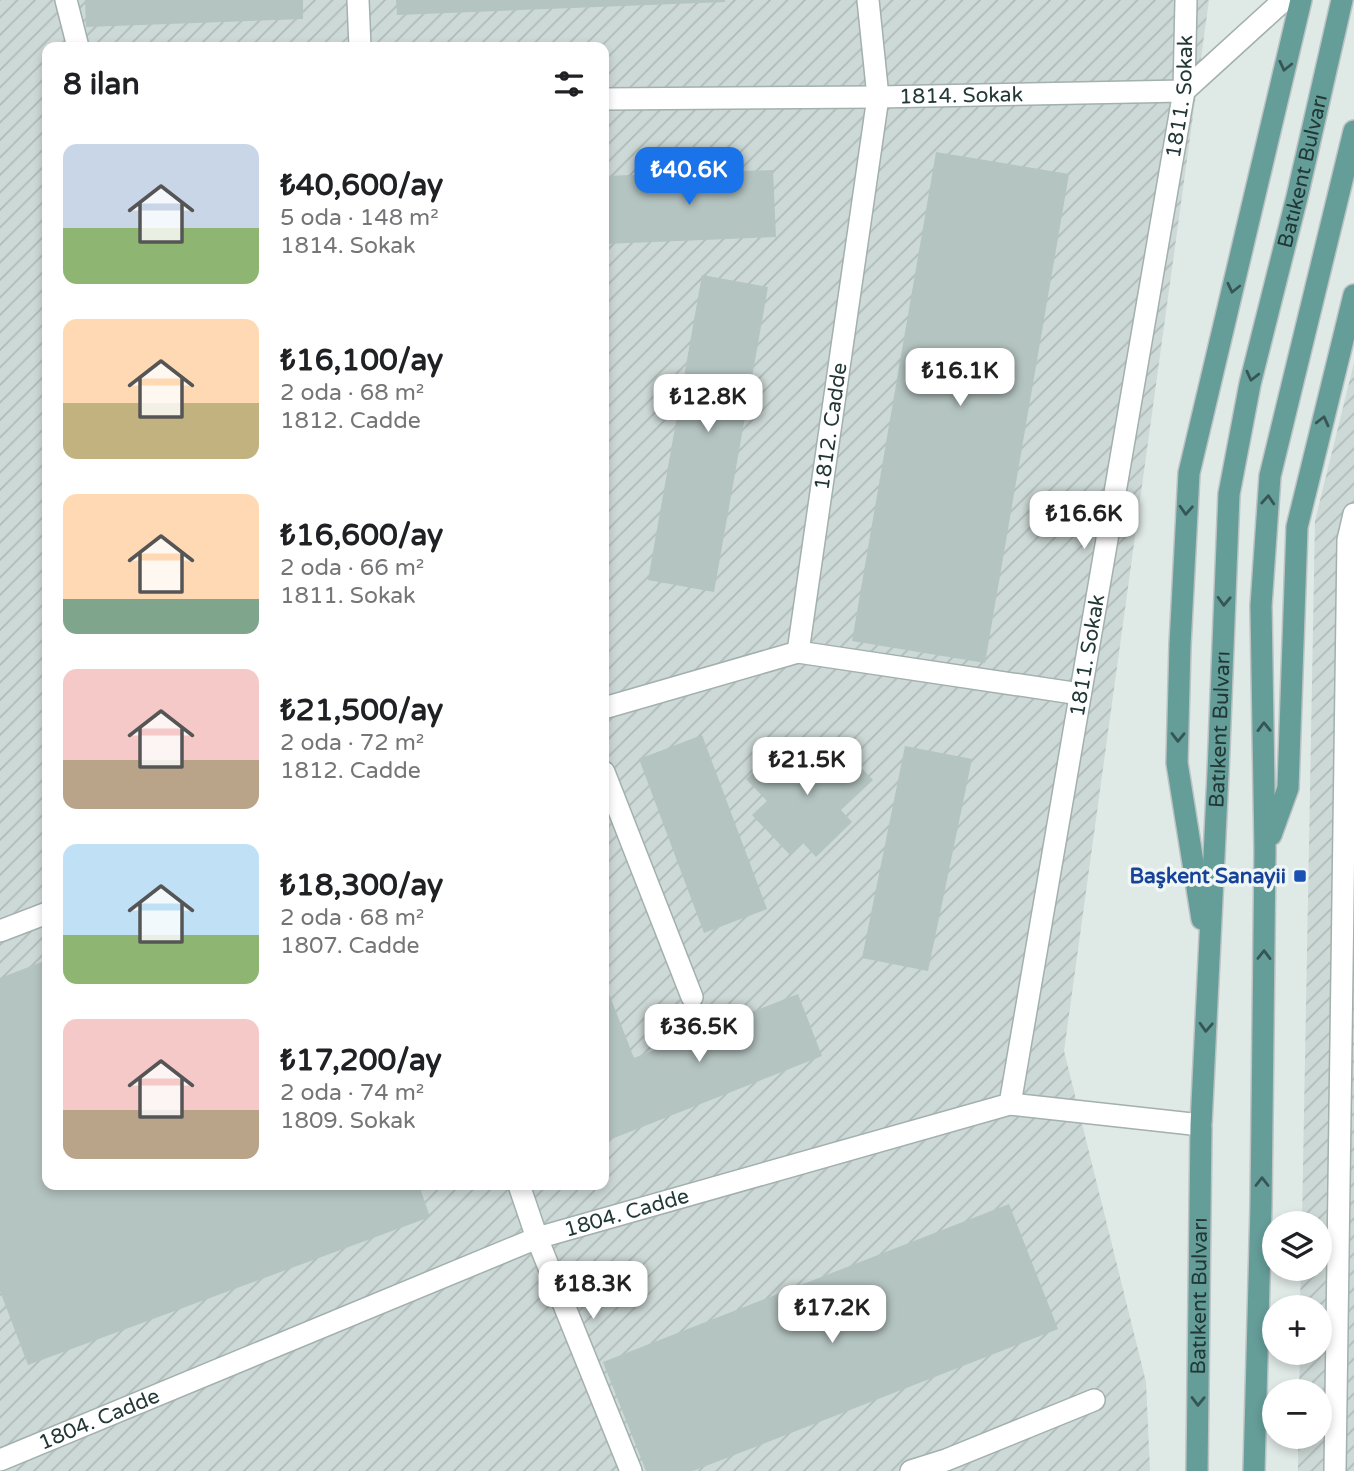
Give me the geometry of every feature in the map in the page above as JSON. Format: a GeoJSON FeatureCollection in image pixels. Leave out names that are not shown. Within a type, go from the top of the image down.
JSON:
{"type":"FeatureCollection","features":[{"type":"Feature","properties":{"kind":"main road"},"geometry":{"type":"LineString","coordinates":[[1209,959],[1177,763],[1189,473],[1301,0]]}},
{"type":"Feature","properties":{"kind":"main road","name":"Batıkent Bulvarı"},"geometry":{"type":"LineString","coordinates":[[1197,1471],[1201,1125],[1229,494],[1250,384],[1297,197],[1342,0]]}},
{"type":"Feature","properties":{"kind":"main road","name":"Batıkent Bulvarı"},"geometry":{"type":"LineString","coordinates":[[1254,1471],[1261,1206],[1265,850],[1261,606],[1270,476],[1354,131]]}},
{"type":"Feature","properties":{"kind":"main road"},"geometry":{"type":"LineString","coordinates":[[1265,850],[1288,788],[1297,527],[1354,295]]}},
{"type":"Feature","properties":{"kind":"street"},"geometry":{"type":"LineString","coordinates":[[66,0],[77,42]]}},
{"type":"Feature","properties":{"kind":"street"},"geometry":{"type":"LineString","coordinates":[[358,0],[360,42]]}},
{"type":"Feature","properties":{"kind":"street","name":"1812. Cadde"},"geometry":{"type":"LineString","coordinates":[[798,652],[878,97],[869,0]]}},
{"type":"Feature","properties":{"kind":"street","name":"1811. Sokak"},"geometry":{"type":"LineString","coordinates":[[1010,1104],[1184,91],[1186,0]]}},
{"type":"Feature","properties":{"kind":"street"},"geometry":{"type":"LineString","coordinates":[[1184,91],[1284,0]]}},
{"type":"Feature","properties":{"kind":"street","name":"1814. Sokak"},"geometry":{"type":"LineString","coordinates":[[609,100],[1184,91]]}},
{"type":"Feature","properties":{"kind":"street"},"geometry":{"type":"LineString","coordinates":[[1335,1471],[1346,1240],[1351,540],[1354,514]]}},
{"type":"Feature","properties":{"kind":"street"},"geometry":{"type":"LineString","coordinates":[[609,707],[798,652],[1080,694]]}},
{"type":"Feature","properties":{"kind":"street"},"geometry":{"type":"LineString","coordinates":[[609,785],[692,996]]}},
{"type":"Feature","properties":{"kind":"street"},"geometry":{"type":"LineString","coordinates":[[0,931],[42,915]]}},
{"type":"Feature","properties":{"kind":"street","name":"1804. Cadde"},"geometry":{"type":"LineString","coordinates":[[0,1460],[537,1238],[1010,1104],[1201,1125]]}},
{"type":"Feature","properties":{"kind":"street"},"geometry":{"type":"LineString","coordinates":[[521,1190],[537,1238],[631,1471]]}},
{"type":"Feature","properties":{"kind":"street"},"geometry":{"type":"LineString","coordinates":[[911,1471],[948,1466],[1094,1400]]}},
{"type":"Feature","properties":{"kind":"shaded area"},"geometry":{"type":"Polygon","coordinates":[[[0,0],[1209,0],[1064,1051],[1146,1382],[1150,1471],[0,1471],[0,0]]]}},
{"type":"Feature","properties":{"kind":"shaded area"},"geometry":{"type":"Polygon","coordinates":[[[1354,363],[1354,1471],[1298,1471],[1298,1449],[1332,1449],[1332,1379],[1299,1379],[1300,1365],[1332,1365],[1332,1295],[1300,1295],[1301,1281],[1332,1281],[1332,1211],[1302,1211],[1315,521],[1354,363]]]}},
{"type":"Feature","properties":{"kind":"building"},"geometry":{"type":"Polygon","coordinates":[[[85,0],[303,0],[303,19],[86,27],[85,0]]]}},
{"type":"Feature","properties":{"kind":"building"},"geometry":{"type":"Polygon","coordinates":[[[396,0],[725,0],[725,2],[397,15],[396,0]]]}},
{"type":"Feature","properties":{"kind":"building"},"geometry":{"type":"Polygon","coordinates":[[[936,152],[1069,174],[985,663],[852,641],[936,152]]]}},
{"type":"Feature","properties":{"kind":"building"},"geometry":{"type":"Polygon","coordinates":[[[773,170],[776,237],[609,244],[609,176],[773,170]]]}},
{"type":"Feature","properties":{"kind":"building"},"geometry":{"type":"Polygon","coordinates":[[[702,275],[768,287],[714,592],[648,580],[702,275]]]}},
{"type":"Feature","properties":{"kind":"building"},"geometry":{"type":"Polygon","coordinates":[[[702,735],[767,909],[704,933],[639,759],[702,735]]]}},
{"type":"Feature","properties":{"kind":"building"},"geometry":{"type":"Polygon","coordinates":[[[836,741],[873,780],[841,810],[852,822],[816,857],[803,843],[790,855],[752,815],[767,801],[746,779],[782,745],[805,769],[836,741]]]}},
{"type":"Feature","properties":{"kind":"building"},"geometry":{"type":"Polygon","coordinates":[[[905,746],[972,759],[928,971],[862,958],[905,746]]]}},
{"type":"Feature","properties":{"kind":"building"},"geometry":{"type":"Polygon","coordinates":[[[42,962],[42,1190],[421,1190],[430,1217],[28,1365],[0,1291],[0,978],[42,962]]]}},
{"type":"Feature","properties":{"kind":"building"},"geometry":{"type":"Polygon","coordinates":[[[609,994],[634,1058],[798,994],[822,1056],[609,1140],[609,994]]]}},
{"type":"Feature","properties":{"kind":"building"},"geometry":{"type":"Polygon","coordinates":[[[1009,1204],[1058,1329],[693,1471],[646,1471],[603,1362],[1009,1204]]]}},
{"type":"Feature","properties":{"kind":"place","name":"Başkent Sanayii"},"geometry":{"type":"Point","coordinates":[1300,876]}}]}
